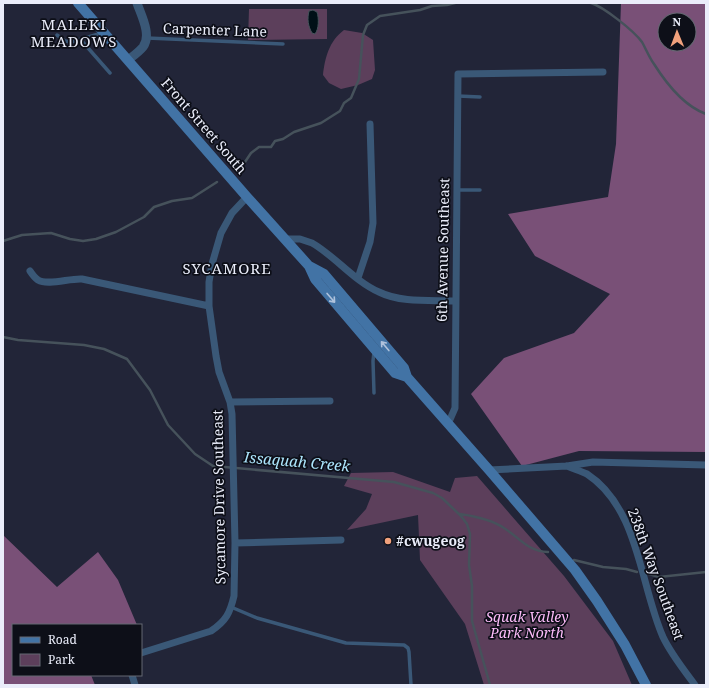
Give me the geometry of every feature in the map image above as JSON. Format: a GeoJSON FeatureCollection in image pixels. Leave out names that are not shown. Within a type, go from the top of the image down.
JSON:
{"type":"FeatureCollection","features":[{"type":"Feature","properties":{"kind":"main road","name":"Front Street South"},"geometry":{"type":"LineString","coordinates":[[78,3],[309,266],[315,279],[404,368],[407,377],[490,470],[575,570],[625,645],[646,685]]}},
{"type":"Feature","properties":{"kind":"main road","name":"Front Street South"},"geometry":{"type":"LineString","coordinates":[[359,323],[375,349],[395,373],[407,377]]}},
{"type":"Feature","properties":{"kind":"street"},"geometry":{"type":"LineString","coordinates":[[128,60],[143,46],[146,38],[144,25],[137,3]]}},
{"type":"Feature","properties":{"kind":"street","name":"6th Avenue Southeast"},"geometry":{"type":"LineString","coordinates":[[448,424],[455,408],[458,74],[603,72]]}},
{"type":"Feature","properties":{"kind":"street"},"geometry":{"type":"LineString","coordinates":[[358,278],[370,242],[373,222],[370,124]]}},
{"type":"Feature","properties":{"kind":"street","name":"Sycamore Drive Southeast"},"geometry":{"type":"LineString","coordinates":[[142,653],[211,631],[220,625],[225,619],[231,607],[234,596],[235,543],[233,427],[230,402],[219,372],[209,306],[209,282],[212,264],[221,233],[232,213],[247,197]]}},
{"type":"Feature","properties":{"kind":"street"},"geometry":{"type":"LineString","coordinates":[[285,239],[300,238],[312,243],[369,287],[387,296],[409,299],[455,301]]}},
{"type":"Feature","properties":{"kind":"street"},"geometry":{"type":"LineString","coordinates":[[30,271],[39,281],[44,282],[52,283],[82,279],[209,306]]}},
{"type":"Feature","properties":{"kind":"street"},"geometry":{"type":"LineString","coordinates":[[230,402],[330,401]]}},
{"type":"Feature","properties":{"kind":"street"},"geometry":{"type":"LineString","coordinates":[[490,470],[567,466],[593,462],[706,465]]}},
{"type":"Feature","properties":{"kind":"street","name":"238th Way Southeast"},"geometry":{"type":"LineString","coordinates":[[567,466],[586,473],[596,481],[616,505],[632,537],[663,638],[695,685]]}},
{"type":"Feature","properties":{"kind":"street"},"geometry":{"type":"LineString","coordinates":[[235,543],[341,540]]}},
{"type":"Feature","properties":{"kind":"lane"},"geometry":{"type":"LineString","coordinates":[[57,35],[65,41],[71,42],[104,33]]}},
{"type":"Feature","properties":{"kind":"lane","name":"Carpenter Lane"},"geometry":{"type":"LineString","coordinates":[[146,38],[283,44]]}},
{"type":"Feature","properties":{"kind":"lane"},"geometry":{"type":"LineString","coordinates":[[81,40],[110,74]]}},
{"type":"Feature","properties":{"kind":"lane"},"geometry":{"type":"LineString","coordinates":[[458,96],[480,96]]}},
{"type":"Feature","properties":{"kind":"lane"},"geometry":{"type":"LineString","coordinates":[[456,190],[480,190]]}},
{"type":"Feature","properties":{"kind":"lane"},"geometry":{"type":"LineString","coordinates":[[374,392],[373,361],[375,349]]}},
{"type":"Feature","properties":{"kind":"lane"},"geometry":{"type":"LineString","coordinates":[[231,607],[287,628],[346,644],[404,645],[408,648],[409,652],[411,685]]}},
{"type":"Feature","properties":{"kind":"green space"},"geometry":{"type":"Polygon","coordinates":[[[249,9],[327,9],[327,39],[248,40],[249,9]]]}},
{"type":"Feature","properties":{"kind":"green space"},"geometry":{"type":"Polygon","coordinates":[[[344,30],[362,33],[373,40],[375,70],[372,79],[358,85],[341,89],[329,83],[323,75],[325,62],[331,45],[344,30]]]}},
{"type":"Feature","properties":{"kind":"green space","name":"Squak Valley Park North"},"geometry":{"type":"Polygon","coordinates":[[[393,472],[450,492],[455,478],[477,476],[564,576],[613,641],[632,685],[484,685],[465,624],[420,560],[418,515],[347,530],[366,509],[372,494],[344,486],[351,473],[393,472]]]}},
{"type":"Feature","properties":{"kind":"shaded area"},"geometry":{"type":"Polygon","coordinates":[[[621,3],[706,3],[706,452],[579,451],[522,466],[471,394],[504,358],[574,333],[610,294],[535,256],[508,214],[608,197],[616,144],[621,3]]]}},
{"type":"Feature","properties":{"kind":"shaded area"},"geometry":{"type":"Polygon","coordinates":[[[313,10],[317,12],[318,17],[318,26],[315,34],[312,33],[308,20],[309,11],[313,10]]]}},
{"type":"Feature","properties":{"kind":"shaded area"},"geometry":{"type":"Polygon","coordinates":[[[3,535],[57,587],[98,552],[118,580],[137,624],[12,624],[12,676],[91,676],[95,685],[3,685],[3,535]]]}},
{"type":"Feature","properties":{"kind":"waterway"},"geometry":{"type":"LineString","coordinates":[[233,163],[238,165],[245,162],[251,153],[259,147],[271,147],[275,141],[283,139],[294,132],[321,123],[340,111],[344,103],[351,98],[359,79],[363,35],[367,25],[380,16],[455,3]]}},
{"type":"Feature","properties":{"kind":"waterway"},"geometry":{"type":"LineString","coordinates":[[591,3],[611,14],[638,37],[664,79],[676,93],[690,105],[706,114]]}},
{"type":"Feature","properties":{"kind":"waterway"},"geometry":{"type":"LineString","coordinates":[[3,241],[22,235],[51,233],[70,239],[83,241],[96,239],[116,232],[144,217],[154,207],[172,201],[192,198],[217,182]]}},
{"type":"Feature","properties":{"kind":"waterway","name":"Issaquah Creek"},"geometry":{"type":"LineString","coordinates":[[3,337],[18,340],[84,345],[104,349],[127,359],[150,390],[168,425],[195,454],[213,466],[394,482],[433,493],[442,498],[461,516],[467,524],[470,534],[469,565],[472,586],[472,621],[490,685]]}},
{"type":"Feature","properties":{"kind":"waterway"},"geometry":{"type":"LineString","coordinates":[[460,514],[477,517],[494,523],[510,532],[529,547],[548,552]]}},
{"type":"Feature","properties":{"kind":"waterway"},"geometry":{"type":"LineString","coordinates":[[574,560],[603,567],[626,569],[637,572]]}},
{"type":"Feature","properties":{"kind":"waterway"},"geometry":{"type":"LineString","coordinates":[[649,574],[659,577],[706,572]]}},
{"type":"Feature","properties":{"kind":"place","name":"#cwugeog"},"geometry":{"type":"Point","coordinates":[388,541]}},
{"type":"Feature","properties":{"kind":"district","name":"MALEKI MEADOWS"},"geometry":{"type":"Point","coordinates":[74,34]}},
{"type":"Feature","properties":{"kind":"district","name":"SYCAMORE"},"geometry":{"type":"Point","coordinates":[227,269]}}]}
